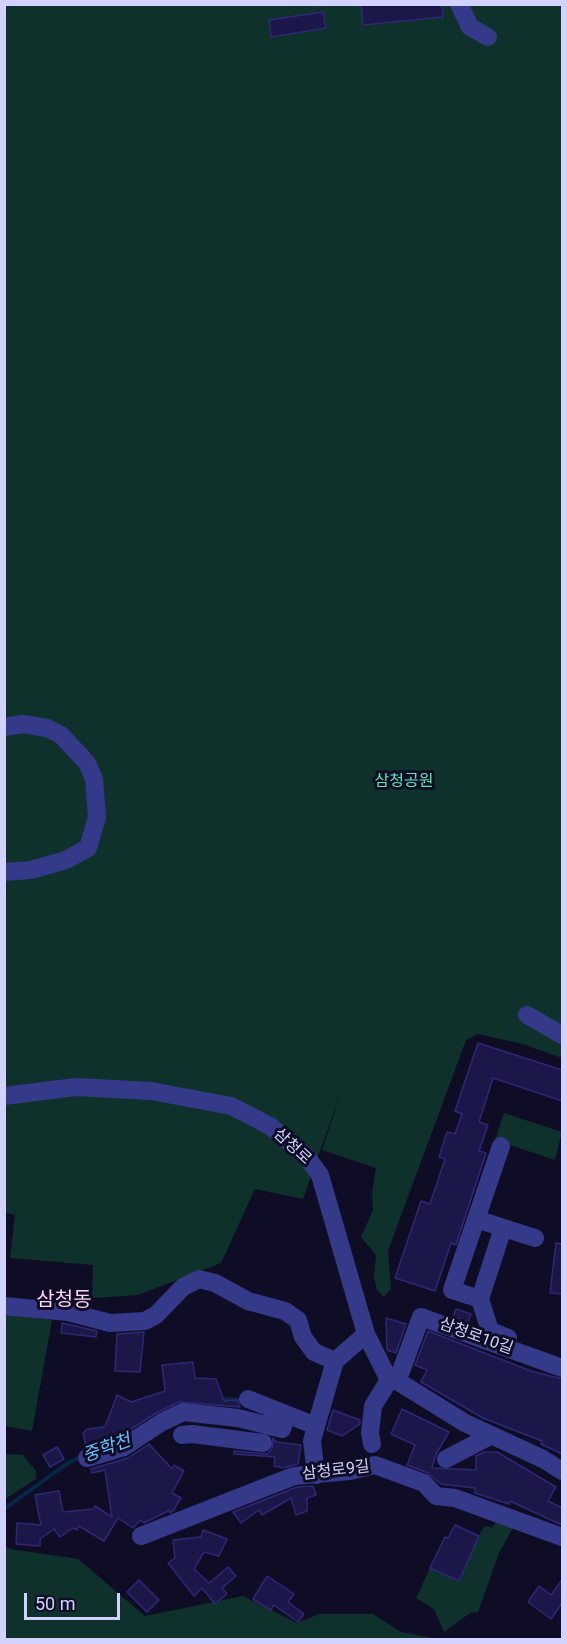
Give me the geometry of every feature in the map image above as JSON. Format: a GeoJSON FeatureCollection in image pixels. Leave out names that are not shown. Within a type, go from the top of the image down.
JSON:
{"type":"FeatureCollection","features":[{"type":"Feature","properties":{"kind":"street"},"geometry":{"type":"LineString","coordinates":[[459,4],[470,27],[488,37]]}},
{"type":"Feature","properties":{"kind":"street"},"geometry":{"type":"LineString","coordinates":[[4,727],[22,724],[47,728],[61,735],[87,763],[94,779],[97,817],[88,848],[66,860],[31,870],[4,872]]}},
{"type":"Feature","properties":{"kind":"street"},"geometry":{"type":"LineString","coordinates":[[527,1015],[562,1035]]}},
{"type":"Feature","properties":{"kind":"street","name":"삼청로"},"geometry":{"type":"LineString","coordinates":[[4,1096],[76,1087],[151,1091],[231,1106],[270,1126],[306,1156],[320,1175],[366,1334],[391,1380]]}},
{"type":"Feature","properties":{"kind":"street"},"geometry":{"type":"LineString","coordinates":[[480,1299],[452,1290],[501,1146]]}},
{"type":"Feature","properties":{"kind":"street"},"geometry":{"type":"LineString","coordinates":[[476,1219],[535,1238]]}},
{"type":"Feature","properties":{"kind":"street"},"geometry":{"type":"LineString","coordinates":[[503,1228],[480,1299],[490,1331],[562,1357]]}},
{"type":"Feature","properties":{"kind":"street"},"geometry":{"type":"LineString","coordinates":[[4,1306],[68,1312],[110,1323],[145,1321],[156,1315],[183,1287],[199,1279],[215,1283],[248,1301],[285,1311],[298,1320],[303,1337],[314,1352],[335,1361]]}},
{"type":"Feature","properties":{"kind":"street","name":"삼청로10길"},"geometry":{"type":"LineString","coordinates":[[391,1380],[401,1371],[421,1317],[562,1368]]}},
{"type":"Feature","properties":{"kind":"street"},"geometry":{"type":"LineString","coordinates":[[316,1475],[312,1441],[335,1361],[366,1334]]}},
{"type":"Feature","properties":{"kind":"street"},"geometry":{"type":"LineString","coordinates":[[372,1444],[370,1433],[373,1406],[391,1380],[465,1423],[562,1472]]}},
{"type":"Feature","properties":{"kind":"street"},"geometry":{"type":"LineString","coordinates":[[248,1399],[316,1426]]}},
{"type":"Feature","properties":{"kind":"street"},"geometry":{"type":"LineString","coordinates":[[87,1458],[124,1448],[162,1422],[183,1413],[238,1418],[282,1430],[287,1415]]}},
{"type":"Feature","properties":{"kind":"street"},"geometry":{"type":"LineString","coordinates":[[182,1435],[192,1434],[263,1443]]}},
{"type":"Feature","properties":{"kind":"street"},"geometry":{"type":"LineString","coordinates":[[446,1459],[492,1435]]}},
{"type":"Feature","properties":{"kind":"street","name":"삼청로9길"},"geometry":{"type":"LineString","coordinates":[[141,1536],[294,1476],[316,1475],[375,1465],[423,1483],[436,1496],[455,1498],[562,1537]]}},
{"type":"Feature","properties":{"kind":"green space","name":"삼청공원"},"geometry":{"type":"Polygon","coordinates":[[[4,5],[562,5],[562,1058],[523,1044],[478,1034],[466,1040],[388,1251],[391,1289],[384,1297],[377,1290],[374,1277],[376,1255],[361,1237],[373,1210],[372,1194],[376,1168],[322,1150],[342,1089],[303,1199],[255,1189],[221,1263],[138,1295],[92,1298],[93,1265],[10,1258],[15,1215],[4,1212],[4,5]]]}},
{"type":"Feature","properties":{"kind":"green space"},"geometry":{"type":"Polygon","coordinates":[[[504,1113],[562,1132],[555,1160],[495,1140],[504,1113]]]}},
{"type":"Feature","properties":{"kind":"green space"},"geometry":{"type":"Polygon","coordinates":[[[4,1312],[52,1320],[32,1431],[5,1426],[4,1312]]]}},
{"type":"Feature","properties":{"kind":"green space"},"geometry":{"type":"Polygon","coordinates":[[[5,1454],[23,1455],[36,1471],[36,1479],[5,1499],[5,1454]]]}},
{"type":"Feature","properties":{"kind":"green space"},"geometry":{"type":"Polygon","coordinates":[[[499,1517],[515,1524],[499,1553],[478,1612],[470,1613],[444,1632],[434,1609],[416,1598],[430,1568],[459,1581],[481,1532],[485,1526],[492,1528],[499,1517]]]}},
{"type":"Feature","properties":{"kind":"green space"},"geometry":{"type":"Polygon","coordinates":[[[4,1545],[10,1549],[78,1559],[145,1616],[243,1596],[297,1623],[319,1614],[373,1614],[401,1632],[438,1639],[5,1639],[4,1545]]]}},
{"type":"Feature","properties":{"kind":"building"},"geometry":{"type":"Polygon","coordinates":[[[361,4],[442,4],[443,17],[363,25],[361,4]]]}},
{"type":"Feature","properties":{"kind":"building"},"geometry":{"type":"Polygon","coordinates":[[[323,12],[326,28],[271,37],[269,20],[323,12]]]}},
{"type":"Feature","properties":{"kind":"building"},"geometry":{"type":"Polygon","coordinates":[[[478,1043],[562,1070],[562,1101],[493,1078],[479,1122],[488,1125],[479,1151],[486,1153],[456,1245],[451,1243],[435,1291],[395,1278],[421,1201],[430,1204],[445,1159],[439,1157],[447,1132],[455,1134],[462,1114],[455,1111],[478,1043]]]}},
{"type":"Feature","properties":{"kind":"building"},"geometry":{"type":"Polygon","coordinates":[[[556,1243],[562,1244],[562,1294],[550,1293],[556,1243]]]}},
{"type":"Feature","properties":{"kind":"building"},"geometry":{"type":"Polygon","coordinates":[[[456,1309],[471,1314],[468,1322],[453,1317],[456,1309]]]}},
{"type":"Feature","properties":{"kind":"building"},"geometry":{"type":"Polygon","coordinates":[[[386,1318],[406,1324],[396,1353],[387,1350],[386,1318]]]}},
{"type":"Feature","properties":{"kind":"building"},"geometry":{"type":"Polygon","coordinates":[[[62,1323],[97,1331],[96,1337],[61,1333],[62,1323]]]}},
{"type":"Feature","properties":{"kind":"building"},"geometry":{"type":"Polygon","coordinates":[[[428,1331],[531,1371],[562,1379],[562,1454],[541,1444],[542,1441],[483,1418],[421,1382],[427,1370],[415,1365],[428,1331]]]}},
{"type":"Feature","properties":{"kind":"building"},"geometry":{"type":"Polygon","coordinates":[[[144,1332],[140,1372],[115,1371],[117,1334],[144,1332]]]}},
{"type":"Feature","properties":{"kind":"building"},"geometry":{"type":"Polygon","coordinates":[[[193,1362],[195,1378],[216,1379],[224,1401],[237,1400],[240,1407],[179,1402],[156,1413],[119,1437],[86,1447],[83,1433],[87,1429],[105,1427],[117,1395],[131,1402],[165,1391],[162,1365],[193,1362]]]}},
{"type":"Feature","properties":{"kind":"building"},"geometry":{"type":"Polygon","coordinates":[[[402,1409],[449,1432],[436,1454],[432,1468],[476,1470],[476,1456],[484,1452],[497,1452],[556,1487],[548,1501],[562,1508],[562,1525],[510,1501],[509,1504],[475,1493],[475,1488],[441,1484],[428,1473],[407,1465],[415,1445],[391,1434],[402,1409]]]}},
{"type":"Feature","properties":{"kind":"building"},"geometry":{"type":"Polygon","coordinates":[[[333,1410],[360,1420],[360,1424],[342,1436],[327,1430],[333,1410]]]}},
{"type":"Feature","properties":{"kind":"building"},"geometry":{"type":"Polygon","coordinates":[[[273,1438],[276,1442],[301,1445],[298,1464],[283,1468],[274,1466],[275,1457],[234,1454],[234,1451],[267,1454],[272,1449],[273,1438]]]}},
{"type":"Feature","properties":{"kind":"building"},"geometry":{"type":"Polygon","coordinates":[[[149,1444],[172,1469],[174,1465],[184,1471],[172,1493],[181,1498],[173,1511],[170,1513],[170,1510],[144,1523],[140,1520],[133,1528],[118,1518],[104,1541],[79,1526],[77,1530],[73,1528],[60,1537],[54,1529],[40,1539],[40,1546],[16,1544],[17,1523],[41,1525],[35,1495],[59,1491],[63,1512],[94,1509],[95,1506],[112,1517],[105,1470],[92,1473],[91,1469],[128,1458],[149,1444]]]}},
{"type":"Feature","properties":{"kind":"building"},"geometry":{"type":"Polygon","coordinates":[[[57,1447],[64,1459],[50,1467],[43,1455],[57,1447]]]}},
{"type":"Feature","properties":{"kind":"building"},"geometry":{"type":"Polygon","coordinates":[[[313,1486],[316,1495],[307,1498],[307,1511],[296,1515],[291,1498],[262,1515],[259,1510],[241,1523],[233,1512],[297,1487],[313,1486]]]}},
{"type":"Feature","properties":{"kind":"building"},"geometry":{"type":"Polygon","coordinates":[[[455,1525],[479,1536],[459,1581],[430,1568],[445,1537],[448,1538],[455,1525]]]}},
{"type":"Feature","properties":{"kind":"building"},"geometry":{"type":"Polygon","coordinates":[[[203,1530],[227,1539],[219,1556],[204,1552],[194,1569],[209,1583],[228,1567],[236,1576],[222,1588],[227,1594],[215,1604],[202,1588],[194,1596],[168,1563],[175,1558],[173,1540],[201,1537],[203,1530]]]}},
{"type":"Feature","properties":{"kind":"building"},"geometry":{"type":"Polygon","coordinates":[[[267,1576],[294,1594],[288,1602],[304,1614],[298,1622],[274,1605],[271,1610],[253,1599],[267,1576]]]}},
{"type":"Feature","properties":{"kind":"building"},"geometry":{"type":"Polygon","coordinates":[[[139,1580],[159,1600],[147,1612],[127,1592],[139,1580]]]}},
{"type":"Feature","properties":{"kind":"building"},"geometry":{"type":"Polygon","coordinates":[[[562,1580],[562,1603],[551,1619],[528,1602],[539,1586],[551,1595],[562,1580]]]}},
{"type":"Feature","properties":{"kind":"waterway","name":"중학천"},"geometry":{"type":"LineString","coordinates":[[221,1399],[243,1400]]}},
{"type":"Feature","properties":{"kind":"waterway","name":"중학천"},"geometry":{"type":"LineString","coordinates":[[4,1509],[68,1463],[83,1456]]}},
{"type":"Feature","properties":{"kind":"district","name":"삼청동"},"geometry":{"type":"Point","coordinates":[64,1301]}}]}
